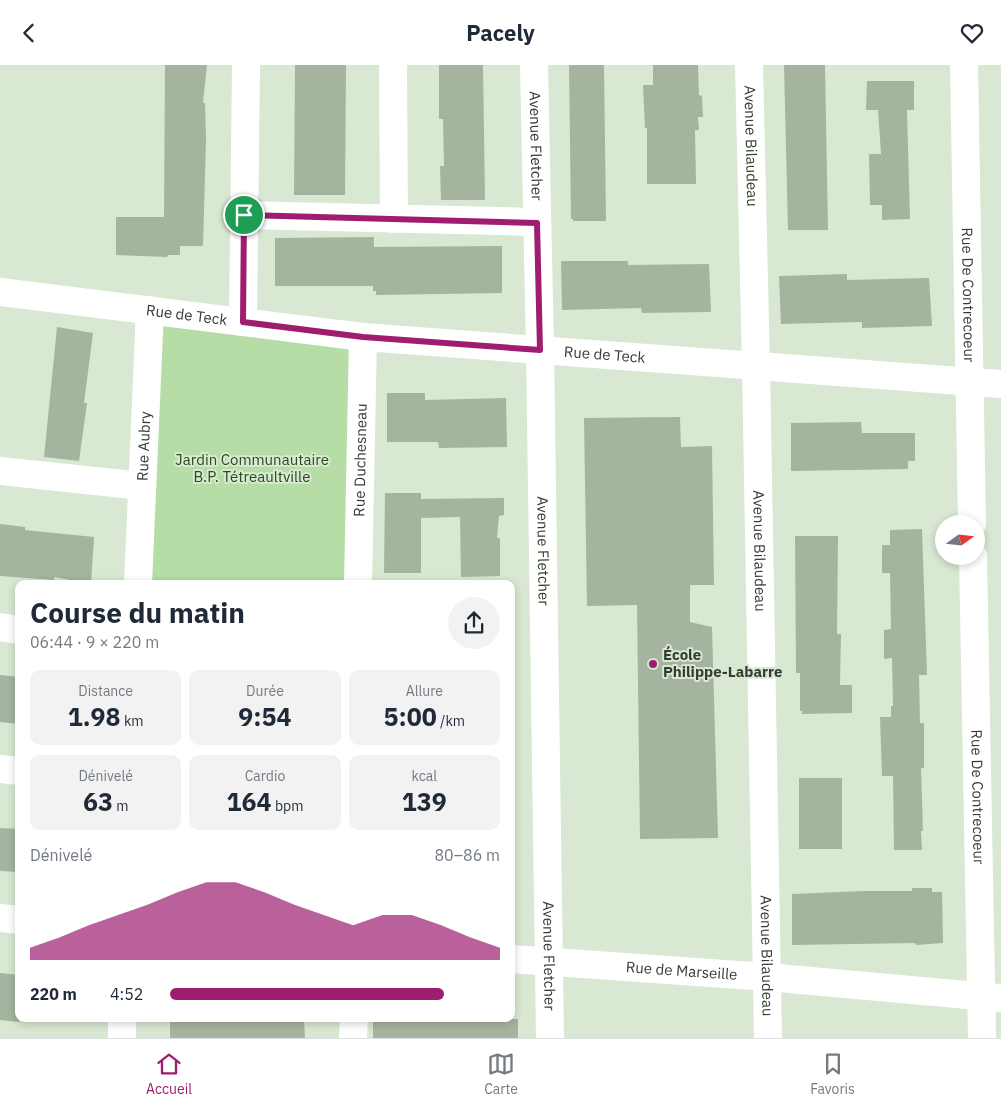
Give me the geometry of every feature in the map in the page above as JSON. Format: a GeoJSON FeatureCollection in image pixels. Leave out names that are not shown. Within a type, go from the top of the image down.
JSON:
{"type":"FeatureCollection","features":[{"type":"Feature","properties":{"kind":"street"},"geometry":{"type":"LineString","coordinates":[[243,322],[246,65]]}},
{"type":"Feature","properties":{"kind":"street"},"geometry":{"type":"LineString","coordinates":[[393,65],[394,219]]}},
{"type":"Feature","properties":{"kind":"street","name":"Avenue Fletcher"},"geometry":{"type":"LineString","coordinates":[[534,65],[550,1038]]}},
{"type":"Feature","properties":{"kind":"street","name":"Avenue Bilaudeau"},"geometry":{"type":"LineString","coordinates":[[749,65],[768,1038]]}},
{"type":"Feature","properties":{"kind":"street","name":"Rue De Contrecoeur"},"geometry":{"type":"LineString","coordinates":[[964,65],[972,515]]}},
{"type":"Feature","properties":{"kind":"street"},"geometry":{"type":"LineString","coordinates":[[244,215],[537,223]]}},
{"type":"Feature","properties":{"kind":"street","name":"Rue de Teck"},"geometry":{"type":"LineString","coordinates":[[0,292],[363,337],[1001,384]]}},
{"type":"Feature","properties":{"kind":"street","name":"Rue Aubry"},"geometry":{"type":"LineString","coordinates":[[138,580],[150,310]]}},
{"type":"Feature","properties":{"kind":"street","name":"Rue Duchesneau"},"geometry":{"type":"LineString","coordinates":[[358,580],[363,337]]}},
{"type":"Feature","properties":{"kind":"street"},"geometry":{"type":"LineString","coordinates":[[0,471],[142,486]]}},
{"type":"Feature","properties":{"kind":"street","name":"Rue De Contrecoeur"},"geometry":{"type":"LineString","coordinates":[[973,565],[991,997],[982,1038]]}},
{"type":"Feature","properties":{"kind":"street"},"geometry":{"type":"LineString","coordinates":[[0,627],[15,629]]}},
{"type":"Feature","properties":{"kind":"street"},"geometry":{"type":"LineString","coordinates":[[0,769],[15,771]]}},
{"type":"Feature","properties":{"kind":"street"},"geometry":{"type":"LineString","coordinates":[[0,918],[15,920]]}},
{"type":"Feature","properties":{"kind":"street","name":"Rue de Marseille"},"geometry":{"type":"LineString","coordinates":[[515,959],[767,977],[991,997]]}},
{"type":"Feature","properties":{"kind":"street"},"geometry":{"type":"LineString","coordinates":[[122,1022],[122,1038]]}},
{"type":"Feature","properties":{"kind":"street"},"geometry":{"type":"LineString","coordinates":[[353,1038],[354,1022]]}},
{"type":"Feature","properties":{"kind":"green space","name":"Jardin Communautaire B.P. Tétreaultville"},"geometry":{"type":"Polygon","coordinates":[[[150,310],[363,337],[358,580],[138,580],[150,310]]]}},
{"type":"Feature","properties":{"kind":"building"},"geometry":{"type":"Polygon","coordinates":[[[165,65],[207,65],[203,103],[205,103],[206,139],[203,246],[180,246],[180,255],[168,255],[167,257],[116,255],[116,217],[164,217],[165,65]]]}},
{"type":"Feature","properties":{"kind":"building"},"geometry":{"type":"Polygon","coordinates":[[[295,65],[346,65],[345,195],[294,195],[295,65]]]}},
{"type":"Feature","properties":{"kind":"building"},"geometry":{"type":"Polygon","coordinates":[[[439,65],[483,65],[485,200],[441,200],[440,166],[444,166],[443,119],[439,119],[439,65]]]}},
{"type":"Feature","properties":{"kind":"building"},"geometry":{"type":"Polygon","coordinates":[[[569,65],[604,65],[606,221],[573,221],[571,219],[569,65]]]}},
{"type":"Feature","properties":{"kind":"building"},"geometry":{"type":"Polygon","coordinates":[[[653,65],[698,65],[699,95],[702,96],[703,117],[698,117],[699,130],[695,130],[696,184],[647,184],[647,128],[645,128],[643,85],[653,85],[653,65]]]}},
{"type":"Feature","properties":{"kind":"building"},"geometry":{"type":"Polygon","coordinates":[[[784,65],[825,65],[828,230],[788,230],[784,65]]]}},
{"type":"Feature","properties":{"kind":"building"},"geometry":{"type":"Polygon","coordinates":[[[867,81],[914,81],[914,110],[907,110],[910,219],[882,220],[882,205],[870,205],[869,154],[881,154],[878,110],[866,110],[867,81]]]}},
{"type":"Feature","properties":{"kind":"building"},"geometry":{"type":"Polygon","coordinates":[[[374,237],[374,247],[502,246],[502,293],[376,295],[376,291],[373,291],[373,286],[275,286],[275,238],[374,237]]]}},
{"type":"Feature","properties":{"kind":"building"},"geometry":{"type":"Polygon","coordinates":[[[561,261],[628,261],[628,265],[709,264],[711,312],[642,313],[641,308],[562,310],[561,261]]]}},
{"type":"Feature","properties":{"kind":"building"},"geometry":{"type":"Polygon","coordinates":[[[847,274],[847,280],[929,278],[932,326],[862,328],[862,322],[781,324],[779,276],[847,274]]]}},
{"type":"Feature","properties":{"kind":"building"},"geometry":{"type":"Polygon","coordinates":[[[57,327],[93,333],[84,403],[87,403],[79,461],[44,457],[57,327]]]}},
{"type":"Feature","properties":{"kind":"building"},"geometry":{"type":"Polygon","coordinates":[[[387,393],[425,393],[425,400],[506,398],[507,447],[439,448],[438,442],[387,442],[387,393]]]}},
{"type":"Feature","properties":{"kind":"building"},"geometry":{"type":"Polygon","coordinates":[[[680,417],[681,447],[712,446],[714,585],[690,585],[690,622],[712,627],[718,838],[640,839],[637,605],[587,606],[584,418],[680,417]]]}},
{"type":"Feature","properties":{"kind":"building"},"geometry":{"type":"Polygon","coordinates":[[[861,422],[862,433],[915,433],[915,461],[908,461],[908,469],[791,471],[791,423],[861,422]]]}},
{"type":"Feature","properties":{"kind":"building"},"geometry":{"type":"Polygon","coordinates":[[[385,493],[421,493],[421,499],[504,498],[504,515],[499,516],[497,538],[500,538],[500,576],[461,577],[460,517],[421,518],[421,573],[384,573],[385,493]]]}},
{"type":"Feature","properties":{"kind":"building"},"geometry":{"type":"Polygon","coordinates":[[[0,524],[25,527],[25,530],[94,537],[91,580],[70,580],[54,577],[54,580],[0,576],[0,524]]]}},
{"type":"Feature","properties":{"kind":"building"},"geometry":{"type":"Polygon","coordinates":[[[922,529],[927,675],[919,675],[920,723],[924,723],[924,768],[921,768],[922,850],[894,850],[893,776],[882,776],[880,717],[891,717],[891,706],[893,706],[892,658],[884,659],[884,630],[891,629],[890,573],[882,573],[882,545],[890,545],[890,530],[922,529]]]}},
{"type":"Feature","properties":{"kind":"building"},"geometry":{"type":"Polygon","coordinates":[[[795,536],[838,536],[837,634],[841,634],[840,685],[852,685],[852,713],[802,714],[802,711],[800,711],[800,673],[796,673],[795,536]]]}},
{"type":"Feature","properties":{"kind":"building"},"geometry":{"type":"Polygon","coordinates":[[[0,675],[15,677],[15,724],[0,722],[0,675]]]}},
{"type":"Feature","properties":{"kind":"building"},"geometry":{"type":"Polygon","coordinates":[[[799,778],[842,778],[842,849],[799,849],[799,778]]]}},
{"type":"Feature","properties":{"kind":"building"},"geometry":{"type":"Polygon","coordinates":[[[0,828],[15,829],[15,872],[0,871],[0,828]]]}},
{"type":"Feature","properties":{"kind":"building"},"geometry":{"type":"Polygon","coordinates":[[[912,888],[932,888],[932,892],[942,892],[943,943],[916,945],[915,943],[792,945],[792,894],[912,891],[912,888]]]}},
{"type":"Feature","properties":{"kind":"building"},"geometry":{"type":"Polygon","coordinates":[[[0,973],[15,975],[15,1022],[0,1020],[0,973]]]}},
{"type":"Feature","properties":{"kind":"building"},"geometry":{"type":"Polygon","coordinates":[[[515,1019],[518,1019],[518,1038],[373,1038],[373,1022],[515,1022],[515,1019]]]}},
{"type":"Feature","properties":{"kind":"building"},"geometry":{"type":"Polygon","coordinates":[[[170,1022],[304,1022],[305,1038],[170,1038],[170,1022]]]}},
{"type":"Feature","properties":{"kind":"place","name":"École Philippe-Labarre"},"geometry":{"type":"Point","coordinates":[653,664]}},
{"type":"Feature","properties":{"kind":"route"},"geometry":{"type":"LineString","coordinates":[[244,215],[537,223],[540,350],[363,337],[243,322],[244,215]]}}]}
